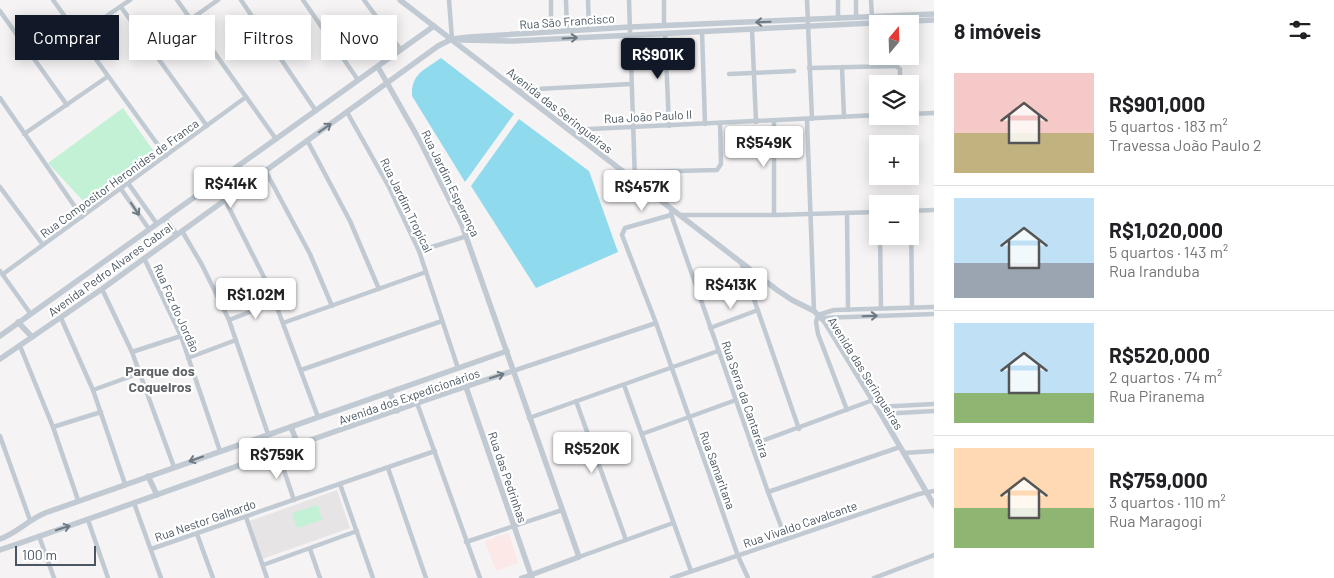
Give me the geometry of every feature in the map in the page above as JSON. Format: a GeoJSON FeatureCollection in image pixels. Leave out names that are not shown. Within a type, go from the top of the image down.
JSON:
{"type":"FeatureCollection","features":[{"type":"Feature","properties":{"kind":"street"},"geometry":{"type":"LineString","coordinates":[[53,0],[64,15]]}},
{"type":"Feature","properties":{"kind":"street"},"geometry":{"type":"LineString","coordinates":[[109,15],[130,0]]}},
{"type":"Feature","properties":{"kind":"street"},"geometry":{"type":"LineString","coordinates":[[177,0],[188,15]]}},
{"type":"Feature","properties":{"kind":"street"},"geometry":{"type":"LineString","coordinates":[[197,15],[218,0]]}},
{"type":"Feature","properties":{"kind":"street"},"geometry":{"type":"LineString","coordinates":[[241,0],[316,111]]}},
{"type":"Feature","properties":{"kind":"street"},"geometry":{"type":"LineString","coordinates":[[303,0],[358,80]]}},
{"type":"Feature","properties":{"kind":"street"},"geometry":{"type":"LineString","coordinates":[[364,0],[401,50]]}},
{"type":"Feature","properties":{"kind":"street","name":"Avenida das Seringueiras"},"geometry":{"type":"LineString","coordinates":[[400,0],[570,130],[671,212],[681,215],[763,279],[818,316],[873,400],[934,505]]}},
{"type":"Feature","properties":{"kind":"street"},"geometry":{"type":"LineString","coordinates":[[449,0],[452,39]]}},
{"type":"Feature","properties":{"kind":"street"},"geometry":{"type":"LineString","coordinates":[[551,0],[551,32]]}},
{"type":"Feature","properties":{"kind":"street"},"geometry":{"type":"LineString","coordinates":[[566,0],[567,31]]}},
{"type":"Feature","properties":{"kind":"street"},"geometry":{"type":"LineString","coordinates":[[588,0],[590,29]]}},
{"type":"Feature","properties":{"kind":"street"},"geometry":{"type":"LineString","coordinates":[[629,0],[635,181]]}},
{"type":"Feature","properties":{"kind":"street"},"geometry":{"type":"LineString","coordinates":[[664,0],[664,26]]}},
{"type":"Feature","properties":{"kind":"street"},"geometry":{"type":"LineString","coordinates":[[807,0],[811,214],[818,334],[847,410]]}},
{"type":"Feature","properties":{"kind":"street"},"geometry":{"type":"LineString","coordinates":[[838,0],[838,19]]}},
{"type":"Feature","properties":{"kind":"street"},"geometry":{"type":"LineString","coordinates":[[856,0],[856,18]]}},
{"type":"Feature","properties":{"kind":"street"},"geometry":{"type":"LineString","coordinates":[[872,0],[872,15]]}},
{"type":"Feature","properties":{"kind":"street"},"geometry":{"type":"LineString","coordinates":[[121,7],[207,126]]}},
{"type":"Feature","properties":{"kind":"street"},"geometry":{"type":"LineString","coordinates":[[0,11],[67,105]]}},
{"type":"Feature","properties":{"kind":"street","name":"Rua São Francisco"},"geometry":{"type":"LineString","coordinates":[[913,15],[934,14]]}},
{"type":"Feature","properties":{"kind":"street","name":"Rua São Francisco"},"geometry":{"type":"LineString","coordinates":[[452,39],[514,41],[752,29],[869,17]]}},
{"type":"Feature","properties":{"kind":"street","name":"Rua São Francisco"},"geometry":{"type":"LineString","coordinates":[[452,39],[630,27],[934,20]]}},
{"type":"Feature","properties":{"kind":"street","name":"Avenida Pedro Alvares Cabral"},"geometry":{"type":"LineString","coordinates":[[0,336],[434,26]]}},
{"type":"Feature","properties":{"kind":"street"},"geometry":{"type":"LineString","coordinates":[[752,29],[756,122]]}},
{"type":"Feature","properties":{"kind":"street"},"geometry":{"type":"LineString","coordinates":[[702,31],[705,124]]}},
{"type":"Feature","properties":{"kind":"street"},"geometry":{"type":"LineString","coordinates":[[665,32],[670,126]]}},
{"type":"Feature","properties":{"kind":"street","name":"Avenida Pedro Alvares Cabral"},"geometry":{"type":"LineString","coordinates":[[0,359],[61,318],[438,46],[452,39]]}},
{"type":"Feature","properties":{"kind":"street"},"geometry":{"type":"LineString","coordinates":[[215,53],[276,139]]}},
{"type":"Feature","properties":{"kind":"street"},"geometry":{"type":"LineString","coordinates":[[96,60],[166,156]]}},
{"type":"Feature","properties":{"kind":"street"},"geometry":{"type":"LineString","coordinates":[[809,68],[896,66],[900,69],[900,75]]}},
{"type":"Feature","properties":{"kind":"street","name":"Rua Jardim Esperança"},"geometry":{"type":"LineString","coordinates":[[378,67],[388,82],[442,183],[467,236],[579,557]]}},
{"type":"Feature","properties":{"kind":"street"},"geometry":{"type":"LineString","coordinates":[[842,67],[844,117]]}},
{"type":"Feature","properties":{"kind":"street"},"geometry":{"type":"LineString","coordinates":[[728,74],[794,71]]}},
{"type":"Feature","properties":{"kind":"street"},"geometry":{"type":"LineString","coordinates":[[24,134],[107,77]]}},
{"type":"Feature","properties":{"kind":"street"},"geometry":{"type":"LineString","coordinates":[[518,90],[631,84]]}},
{"type":"Feature","properties":{"kind":"street","name":"Rua Compositor Heronides de Franca"},"geometry":{"type":"LineString","coordinates":[[1,272],[43,245],[246,97]]}},
{"type":"Feature","properties":{"kind":"street"},"geometry":{"type":"LineString","coordinates":[[0,98],[82,217]]}},
{"type":"Feature","properties":{"kind":"street","name":"Rua Jardim Tropical"},"geometry":{"type":"LineString","coordinates":[[347,112],[389,187],[419,251],[458,368]]}},
{"type":"Feature","properties":{"kind":"street"},"geometry":{"type":"LineString","coordinates":[[919,114],[934,114]]}},
{"type":"Feature","properties":{"kind":"street","name":"Rua João Paulo II"},"geometry":{"type":"LineString","coordinates":[[570,130],[869,116]]}},
{"type":"Feature","properties":{"kind":"street"},"geometry":{"type":"LineString","coordinates":[[774,121],[774,215]]}},
{"type":"Feature","properties":{"kind":"street"},"geometry":{"type":"LineString","coordinates":[[635,172],[717,170],[720,168],[720,123]]}},
{"type":"Feature","properties":{"kind":"street"},"geometry":{"type":"LineString","coordinates":[[307,140],[350,221],[379,290]]}},
{"type":"Feature","properties":{"kind":"street"},"geometry":{"type":"LineString","coordinates":[[266,170],[310,254],[332,306]]}},
{"type":"Feature","properties":{"kind":"street"},"geometry":{"type":"LineString","coordinates":[[128,184],[156,224]]}},
{"type":"Feature","properties":{"kind":"street"},"geometry":{"type":"LineString","coordinates":[[0,187],[43,245]]}},
{"type":"Feature","properties":{"kind":"street"},"geometry":{"type":"LineString","coordinates":[[121,188],[149,230]]}},
{"type":"Feature","properties":{"kind":"street"},"geometry":{"type":"LineString","coordinates":[[225,200],[276,302],[318,417]]}},
{"type":"Feature","properties":{"kind":"street"},"geometry":{"type":"LineString","coordinates":[[919,211],[934,210]]}},
{"type":"Feature","properties":{"kind":"street","name":"Rua Samaritana"},"geometry":{"type":"LineString","coordinates":[[671,212],[632,225],[624,230],[622,235],[672,367],[738,556],[748,578]]}},
{"type":"Feature","properties":{"kind":"street","name":"Rua Serra da Cantareira"},"geometry":{"type":"LineString","coordinates":[[671,212],[751,445],[786,539]]}},
{"type":"Feature","properties":{"kind":"street"},"geometry":{"type":"LineString","coordinates":[[681,215],[869,212]]}},
{"type":"Feature","properties":{"kind":"street"},"geometry":{"type":"LineString","coordinates":[[847,213],[848,310]]}},
{"type":"Feature","properties":{"kind":"street"},"geometry":{"type":"LineString","coordinates":[[164,218],[179,233],[202,265],[229,320],[268,434]]}},
{"type":"Feature","properties":{"kind":"street"},"geometry":{"type":"LineString","coordinates":[[419,251],[467,236]]}},
{"type":"Feature","properties":{"kind":"street"},"geometry":{"type":"LineString","coordinates":[[880,245],[881,308]]}},
{"type":"Feature","properties":{"kind":"street"},"geometry":{"type":"LineString","coordinates":[[911,245],[912,307]]}},
{"type":"Feature","properties":{"kind":"street","name":"Rua Foz do Jordão"},"geometry":{"type":"LineString","coordinates":[[144,258],[181,336],[220,451]]}},
{"type":"Feature","properties":{"kind":"street"},"geometry":{"type":"LineString","coordinates":[[741,260],[799,429]]}},
{"type":"Feature","properties":{"kind":"street"},"geometry":{"type":"LineString","coordinates":[[1,272],[30,313]]}},
{"type":"Feature","properties":{"kind":"street"},"geometry":{"type":"LineString","coordinates":[[283,323],[426,272]]}},
{"type":"Feature","properties":{"kind":"street"},"geometry":{"type":"LineString","coordinates":[[750,285],[763,279]]}},
{"type":"Feature","properties":{"kind":"street"},"geometry":{"type":"LineString","coordinates":[[102,288],[132,352],[174,467]]}},
{"type":"Feature","properties":{"kind":"street"},"geometry":{"type":"LineString","coordinates":[[229,320],[276,302]]}},
{"type":"Feature","properties":{"kind":"street"},"geometry":{"type":"LineString","coordinates":[[818,316],[834,310],[934,307]]}},
{"type":"Feature","properties":{"kind":"street"},"geometry":{"type":"LineString","coordinates":[[710,328],[758,310]]}},
{"type":"Feature","properties":{"kind":"street"},"geometry":{"type":"LineString","coordinates":[[818,316],[934,314]]}},
{"type":"Feature","properties":{"kind":"street"},"geometry":{"type":"LineString","coordinates":[[61,318],[93,390],[125,484]]}},
{"type":"Feature","properties":{"kind":"street"},"geometry":{"type":"LineString","coordinates":[[301,370],[442,321]]}},
{"type":"Feature","properties":{"kind":"street"},"geometry":{"type":"LineString","coordinates":[[18,322],[32,338]]}},
{"type":"Feature","properties":{"kind":"street","name":"Avenida dos Expedicionários"},"geometry":{"type":"LineString","coordinates":[[0,550],[418,403],[656,323]]}},
{"type":"Feature","properties":{"kind":"street"},"geometry":{"type":"LineString","coordinates":[[132,352],[181,336]]}},
{"type":"Feature","properties":{"kind":"street"},"geometry":{"type":"LineString","coordinates":[[188,358],[236,340]]}},
{"type":"Feature","properties":{"kind":"street"},"geometry":{"type":"LineString","coordinates":[[20,346],[53,427],[78,500]]}},
{"type":"Feature","properties":{"kind":"street","name":"Avenida dos Expedicionários"},"geometry":{"type":"LineString","coordinates":[[0,539],[18,531],[30,520],[45,512],[507,351]]}},
{"type":"Feature","properties":{"kind":"street"},"geometry":{"type":"LineString","coordinates":[[529,418],[718,351]]}},
{"type":"Feature","properties":{"kind":"street"},"geometry":{"type":"LineString","coordinates":[[93,390],[140,374]]}},
{"type":"Feature","properties":{"kind":"street"},"geometry":{"type":"LineString","coordinates":[[624,384],[691,571]]}},
{"type":"Feature","properties":{"kind":"street","name":"Rua das Pedrinhas"},"geometry":{"type":"LineString","coordinates":[[466,387],[531,576]]}},
{"type":"Feature","properties":{"kind":"street"},"geometry":{"type":"LineString","coordinates":[[390,392],[397,411]]}},
{"type":"Feature","properties":{"kind":"street"},"geometry":{"type":"LineString","coordinates":[[642,434],[736,400]]}},
{"type":"Feature","properties":{"kind":"street"},"geometry":{"type":"LineString","coordinates":[[751,445],[799,429],[873,400]]}},
{"type":"Feature","properties":{"kind":"street"},"geometry":{"type":"LineString","coordinates":[[576,401],[626,540]]}},
{"type":"Feature","properties":{"kind":"street"},"geometry":{"type":"LineString","coordinates":[[418,403],[480,578]]}},
{"type":"Feature","properties":{"kind":"street"},"geometry":{"type":"LineString","coordinates":[[877,407],[934,404]]}},
{"type":"Feature","properties":{"kind":"street"},"geometry":{"type":"LineString","coordinates":[[881,414],[934,411]]}},
{"type":"Feature","properties":{"kind":"street"},"geometry":{"type":"LineString","coordinates":[[53,427],[101,412]]}},
{"type":"Feature","properties":{"kind":"street"},"geometry":{"type":"LineString","coordinates":[[291,427],[298,445]]}},
{"type":"Feature","properties":{"kind":"street"},"geometry":{"type":"LineString","coordinates":[[0,436],[30,520]]}},
{"type":"Feature","properties":{"kind":"street"},"geometry":{"type":"LineString","coordinates":[[768,492],[900,447]]}},
{"type":"Feature","properties":{"kind":"street","name":"Rua Nestor Galhardo"},"geometry":{"type":"LineString","coordinates":[[151,549],[435,451]]}},
{"type":"Feature","properties":{"kind":"street"},"geometry":{"type":"LineString","coordinates":[[903,453],[934,451]]}},
{"type":"Feature","properties":{"kind":"street"},"geometry":{"type":"LineString","coordinates":[[278,453],[294,500]]}},
{"type":"Feature","properties":{"kind":"street"},"geometry":{"type":"LineString","coordinates":[[388,468],[426,578]]}},
{"type":"Feature","properties":{"kind":"street"},"geometry":{"type":"LineString","coordinates":[[148,476],[157,495]]}},
{"type":"Feature","properties":{"kind":"street"},"geometry":{"type":"LineString","coordinates":[[340,484],[373,578]]}},
{"type":"Feature","properties":{"kind":"street","name":"Rua Vivaldo Cavalcante"},"geometry":{"type":"LineString","coordinates":[[673,578],[926,492],[934,491]]}},
{"type":"Feature","properties":{"kind":"street"},"geometry":{"type":"LineString","coordinates":[[134,503],[161,578]]}},
{"type":"Feature","properties":{"kind":"street"},"geometry":{"type":"LineString","coordinates":[[466,542],[562,510]]}},
{"type":"Feature","properties":{"kind":"street"},"geometry":{"type":"LineString","coordinates":[[246,516],[267,578]]}},
{"type":"Feature","properties":{"kind":"street"},"geometry":{"type":"LineString","coordinates":[[88,520],[108,578]]}},
{"type":"Feature","properties":{"kind":"street"},"geometry":{"type":"LineString","coordinates":[[520,578],[531,576],[673,523]]}},
{"type":"Feature","properties":{"kind":"street"},"geometry":{"type":"LineString","coordinates":[[263,565],[357,531]]}},
{"type":"Feature","properties":{"kind":"street"},"geometry":{"type":"LineString","coordinates":[[197,534],[213,578]]}},
{"type":"Feature","properties":{"kind":"street"},"geometry":{"type":"LineString","coordinates":[[39,536],[54,578]]}},
{"type":"Feature","properties":{"kind":"street"},"geometry":{"type":"LineString","coordinates":[[310,548],[320,578]]}},
{"type":"Feature","properties":{"kind":"street"},"geometry":{"type":"LineString","coordinates":[[874,578],[934,555]]}},
{"type":"Feature","properties":{"kind":"shaded area"},"geometry":{"type":"Polygon","coordinates":[[[337,490],[350,528],[262,559],[250,521],[337,490]]]}},
{"type":"Feature","properties":{"kind":"shaded area"},"geometry":{"type":"Polygon","coordinates":[[[509,533],[518,563],[496,571],[485,541],[509,533]]]}},
{"type":"Feature","properties":{"kind":"green space"},"geometry":{"type":"Polygon","coordinates":[[[123,108],[155,153],[85,203],[48,163],[123,108]]]}},
{"type":"Feature","properties":{"kind":"green space"},"geometry":{"type":"Polygon","coordinates":[[[318,505],[322,520],[297,528],[292,513],[318,505]]]}},
{"type":"Feature","properties":{"kind":"water"},"geometry":{"type":"Polygon","coordinates":[[[441,58],[514,114],[465,182],[412,96],[414,82],[420,73],[441,58]]]}},
{"type":"Feature","properties":{"kind":"water"},"geometry":{"type":"Polygon","coordinates":[[[519,119],[589,171],[618,252],[536,288],[471,186],[519,119]]]}},
{"type":"Feature","properties":{"kind":"district","name":"Parque dos Coqueiros"},"geometry":{"type":"Point","coordinates":[160,378]}}]}
